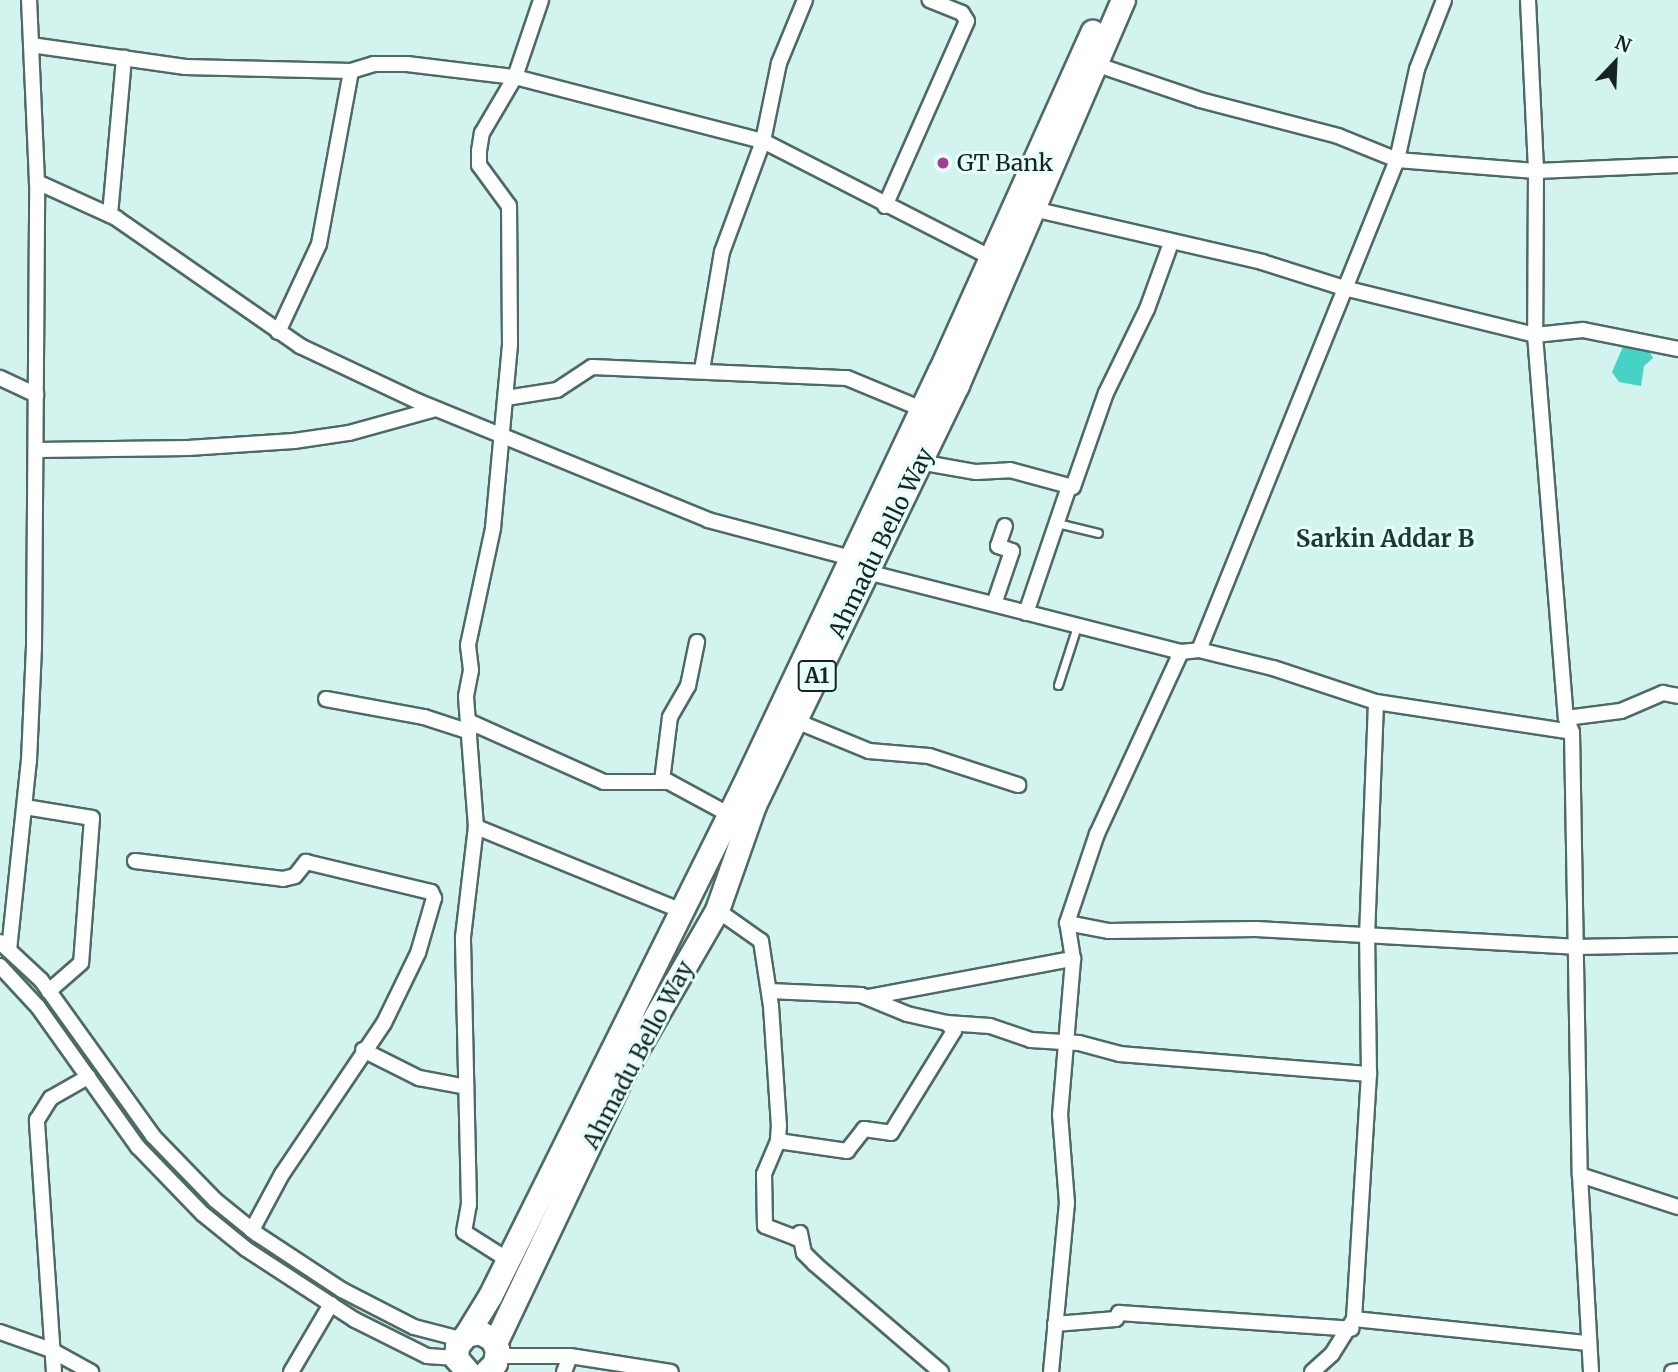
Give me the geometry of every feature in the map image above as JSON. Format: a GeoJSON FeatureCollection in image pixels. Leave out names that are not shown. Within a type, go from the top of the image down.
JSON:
{"type":"FeatureCollection","features":[{"type":"Feature","properties":{"kind":"highway","name":"Ahmadu Bello Way"},"geometry":{"type":"LineString","coordinates":[[493,1357],[623,1073],[717,911],[754,805],[796,721],[922,409],[1106,0]]}},
{"type":"Feature","properties":{"kind":"highway","name":"Ahmadu Bello Way"},"geometry":{"type":"LineString","coordinates":[[461,1357],[730,815],[859,565],[919,462],[1123,0]]}},
{"type":"Feature","properties":{"kind":"highway"},"geometry":{"type":"LineString","coordinates":[[461,1357],[479,1332],[493,1357]]}},
{"type":"Feature","properties":{"kind":"street"},"geometry":{"type":"LineString","coordinates":[[29,0],[37,182],[37,450],[32,719],[25,807],[5,946],[49,991],[153,1136],[188,1175],[252,1230],[361,1301],[414,1327],[461,1357]]}},
{"type":"Feature","properties":{"kind":"street"},"geometry":{"type":"LineString","coordinates":[[508,1260],[464,1232],[469,1214],[463,937],[476,827],[468,645],[493,528],[510,344],[509,206],[479,165],[479,151],[482,133],[515,78],[541,0]]}},
{"type":"Feature","properties":{"kind":"street"},"geometry":{"type":"LineString","coordinates":[[702,370],[722,252],[763,141],[779,63],[805,0]]}},
{"type":"Feature","properties":{"kind":"street"},"geometry":{"type":"LineString","coordinates":[[885,206],[967,21],[962,13],[929,0]]}},
{"type":"Feature","properties":{"kind":"street"},"geometry":{"type":"LineString","coordinates":[[1199,650],[1397,160],[1417,69],[1444,0]]}},
{"type":"Feature","properties":{"kind":"street"},"geometry":{"type":"LineString","coordinates":[[1528,0],[1536,172],[1535,335],[1566,718],[1572,732],[1580,1175],[1591,1372]]}},
{"type":"Feature","properties":{"kind":"street"},"geometry":{"type":"LineString","coordinates":[[31,45],[185,67],[352,71],[374,64],[407,64],[515,78],[763,141],[885,206],[992,258]]}},
{"type":"Feature","properties":{"kind":"street"},"geometry":{"type":"LineString","coordinates":[[110,215],[124,58]]}},
{"type":"Feature","properties":{"kind":"street"},"geometry":{"type":"LineString","coordinates":[[1095,64],[1200,100],[1338,136],[1397,160],[1536,172],[1678,165]]}},
{"type":"Feature","properties":{"kind":"street"},"geometry":{"type":"LineString","coordinates":[[278,332],[319,244],[352,71]]}},
{"type":"Feature","properties":{"kind":"street"},"geometry":{"type":"LineString","coordinates":[[37,182],[110,215],[278,332],[436,409],[708,520],[1027,613],[1181,652],[1199,650],[1376,702],[1572,732]]}},
{"type":"Feature","properties":{"kind":"street"},"geometry":{"type":"LineString","coordinates":[[1033,209],[1262,262],[1344,288],[1535,335],[1583,330],[1678,349]]}},
{"type":"Feature","properties":{"kind":"street"},"geometry":{"type":"LineString","coordinates":[[1027,613],[1069,487],[1079,480],[1106,393],[1147,309],[1171,243]]}},
{"type":"Feature","properties":{"kind":"street"},"geometry":{"type":"LineString","coordinates":[[506,398],[557,390],[592,367],[702,370],[848,379],[922,409]]}},
{"type":"Feature","properties":{"kind":"street"},"geometry":{"type":"LineString","coordinates":[[0,378],[36,395]]}},
{"type":"Feature","properties":{"kind":"street"},"geometry":{"type":"LineString","coordinates":[[37,450],[188,449],[294,441],[349,433],[436,409]]}},
{"type":"Feature","properties":{"kind":"street"},"geometry":{"type":"LineString","coordinates":[[919,462],[976,472],[1019,471],[1069,487]]}},
{"type":"Feature","properties":{"kind":"street"},"geometry":{"type":"LineString","coordinates":[[994,604],[1012,551],[998,546],[1005,526]]}},
{"type":"Feature","properties":{"kind":"street"},"geometry":{"type":"LineString","coordinates":[[662,781],[670,717],[688,686],[697,642]]}},
{"type":"Feature","properties":{"kind":"street"},"geometry":{"type":"LineString","coordinates":[[1051,1372],[1068,1202],[1060,1115],[1063,1044],[1073,958],[1067,923],[1097,834],[1181,652]]}},
{"type":"Feature","properties":{"kind":"street"},"geometry":{"type":"LineString","coordinates":[[1566,718],[1620,711],[1663,693],[1678,696]]}},
{"type":"Feature","properties":{"kind":"street"},"geometry":{"type":"LineString","coordinates":[[326,699],[470,727],[604,782],[662,781],[681,785],[730,815]]}},
{"type":"Feature","properties":{"kind":"street"},"geometry":{"type":"LineString","coordinates":[[1312,1372],[1353,1324],[1369,1074],[1367,937],[1376,702]]}},
{"type":"Feature","properties":{"kind":"street"},"geometry":{"type":"LineString","coordinates":[[796,721],[869,751],[929,756],[1018,785]]}},
{"type":"Feature","properties":{"kind":"street"},"geometry":{"type":"LineString","coordinates":[[25,807],[93,818],[81,963],[49,991]]}},
{"type":"Feature","properties":{"kind":"street"},"geometry":{"type":"LineString","coordinates":[[476,827],[682,911]]}},
{"type":"Feature","properties":{"kind":"street"},"geometry":{"type":"LineString","coordinates":[[135,861],[283,879],[295,876],[306,862],[431,892],[434,898],[418,953],[384,1023],[363,1051],[313,1134],[282,1174],[252,1230]]}},
{"type":"Feature","properties":{"kind":"street"},"geometry":{"type":"LineString","coordinates":[[717,911],[761,941],[769,991],[778,1073],[778,1141],[764,1174],[765,1226],[796,1238],[800,1233],[804,1253],[815,1264],[941,1372]]}},
{"type":"Feature","properties":{"kind":"street"},"geometry":{"type":"LineString","coordinates":[[1067,923],[1109,931],[1256,929],[1575,947],[1678,945]]}},
{"type":"Feature","properties":{"kind":"street"},"geometry":{"type":"LineString","coordinates":[[769,991],[869,997],[1073,958]]}},
{"type":"Feature","properties":{"kind":"street"},"geometry":{"type":"LineString","coordinates":[[0,966],[32,999],[138,1147],[175,1188],[246,1249],[331,1304],[427,1356],[461,1357]]}},
{"type":"Feature","properties":{"kind":"street"},"geometry":{"type":"LineString","coordinates":[[869,997],[907,1014],[947,1023],[989,1026],[1031,1040],[1120,1054],[1369,1074]]}},
{"type":"Feature","properties":{"kind":"street"},"geometry":{"type":"LineString","coordinates":[[778,1141],[847,1151],[864,1129],[891,1133],[954,1031],[947,1023]]}},
{"type":"Feature","properties":{"kind":"street"},"geometry":{"type":"LineString","coordinates":[[363,1051],[419,1078],[466,1087]]}},
{"type":"Feature","properties":{"kind":"street"},"geometry":{"type":"LineString","coordinates":[[54,1372],[37,1120],[51,1098],[88,1077]]}},
{"type":"Feature","properties":{"kind":"street"},"geometry":{"type":"LineString","coordinates":[[1580,1175],[1678,1208]]}},
{"type":"Feature","properties":{"kind":"street"},"geometry":{"type":"LineString","coordinates":[[290,1372],[331,1304]]}},
{"type":"Feature","properties":{"kind":"street"},"geometry":{"type":"LineString","coordinates":[[1055,1324],[1116,1319],[1119,1313],[1353,1324],[1588,1343]]}},
{"type":"Feature","properties":{"kind":"street"},"geometry":{"type":"LineString","coordinates":[[0,1332],[51,1350],[91,1372]]}},
{"type":"Feature","properties":{"kind":"street"},"geometry":{"type":"LineString","coordinates":[[493,1357],[570,1356],[664,1372]]}},
{"type":"Feature","properties":{"kind":"street"},"geometry":{"type":"LineString","coordinates":[[564,1372],[570,1356]]}},
{"type":"Feature","properties":{"kind":"street"},"geometry":{"type":"LineString","coordinates":[[1672,1372],[1678,1371]]}},
{"type":"Feature","properties":{"kind":"lane"},"geometry":{"type":"LineString","coordinates":[[1057,523],[1098,533]]}},
{"type":"Feature","properties":{"kind":"lane"},"geometry":{"type":"LineString","coordinates":[[1058,685],[1077,626]]}},
{"type":"Feature","properties":{"kind":"shaded area"},"geometry":{"type":"Polygon","coordinates":[[[1625,342],[1648,349],[1653,358],[1644,366],[1641,386],[1619,382],[1612,372],[1625,342]]]}},
{"type":"Feature","properties":{"kind":"place","name":"GT Bank"},"geometry":{"type":"Point","coordinates":[943,163]}},
{"type":"Feature","properties":{"kind":"district","name":"Sarkin Addar B"},"geometry":{"type":"Point","coordinates":[1385,539]}}]}
